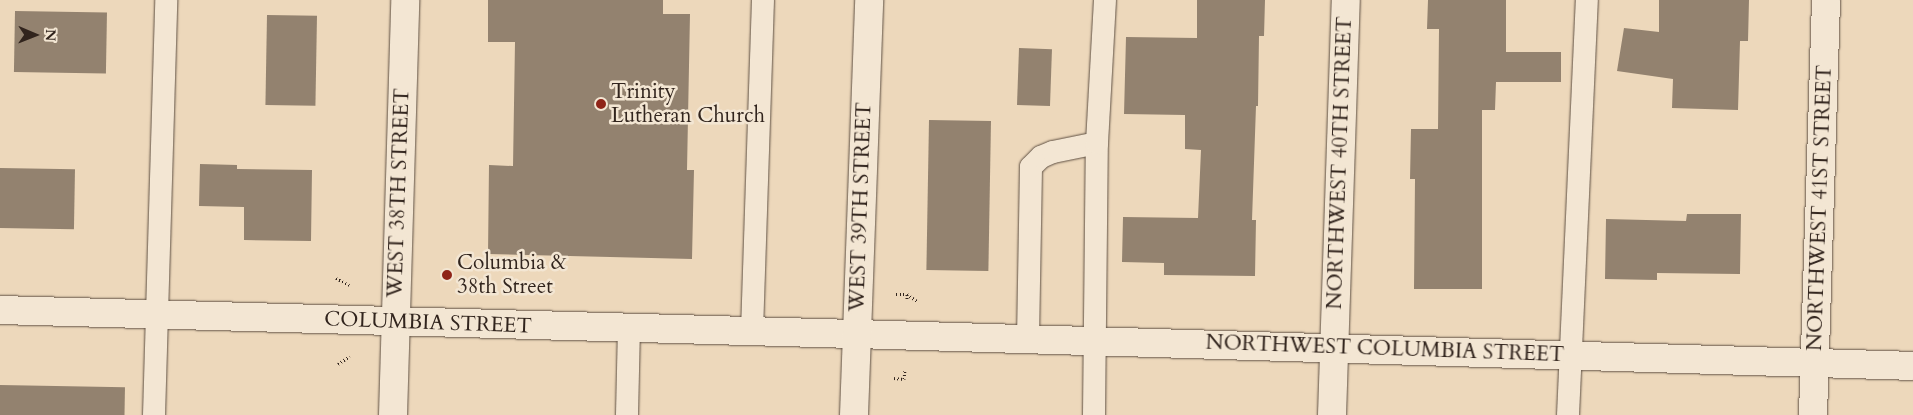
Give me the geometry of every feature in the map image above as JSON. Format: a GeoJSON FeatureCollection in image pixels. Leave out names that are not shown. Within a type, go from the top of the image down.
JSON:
{"type":"FeatureCollection","features":[{"type":"Feature","properties":{"kind":"street","name":"WEST 38TH STREET"},"geometry":{"type":"LineString","coordinates":[[393,415],[405,0]]}},
{"type":"Feature","properties":{"kind":"street","name":"WEST 39TH STREET"},"geometry":{"type":"LineString","coordinates":[[854,415],[869,0]]}},
{"type":"Feature","properties":{"kind":"street","name":"NORTHWEST 40TH STREET"},"geometry":{"type":"LineString","coordinates":[[1332,415],[1346,0]]}},
{"type":"Feature","properties":{"kind":"street","name":"NORTHWEST 41ST STREET"},"geometry":{"type":"LineString","coordinates":[[1813,415],[1826,0]]}},
{"type":"Feature","properties":{"kind":"street","name":"COLUMBIA STREET"},"geometry":{"type":"LineString","coordinates":[[0,310],[856,334]]}},
{"type":"Feature","properties":{"kind":"street","name":"NORTHWEST COLUMBIA STREET"},"geometry":{"type":"LineString","coordinates":[[856,334],[1096,342],[1334,346],[1913,366]]}},
{"type":"Feature","properties":{"kind":"lane"},"geometry":{"type":"LineString","coordinates":[[154,415],[166,0]]}},
{"type":"Feature","properties":{"kind":"lane"},"geometry":{"type":"LineString","coordinates":[[752,331],[763,0]]}},
{"type":"Feature","properties":{"kind":"lane"},"geometry":{"type":"LineString","coordinates":[[1094,415],[1097,143],[1105,0]]}},
{"type":"Feature","properties":{"kind":"lane"},"geometry":{"type":"LineString","coordinates":[[1568,415],[1569,354],[1587,0]]}},
{"type":"Feature","properties":{"kind":"lane"},"geometry":{"type":"LineString","coordinates":[[1028,339],[1031,167],[1040,157],[1053,152],[1097,143]]}},
{"type":"Feature","properties":{"kind":"lane"},"geometry":{"type":"LineString","coordinates":[[627,415],[629,328]]}},
{"type":"Feature","properties":{"kind":"path"},"geometry":{"type":"LineString","coordinates":[[336,278],[352,286]]}},
{"type":"Feature","properties":{"kind":"path"},"geometry":{"type":"LineString","coordinates":[[896,294],[907,294],[907,300]]}},
{"type":"Feature","properties":{"kind":"path"},"geometry":{"type":"LineString","coordinates":[[338,364],[350,356]]}},
{"type":"Feature","properties":{"kind":"path"},"geometry":{"type":"LineString","coordinates":[[894,378],[904,378],[904,370]]}},
{"type":"Feature","properties":{"kind":"building","name":"Trinity Lutheran Church"},"geometry":{"type":"Polygon","coordinates":[[[488,0],[663,0],[663,14],[690,14],[687,170],[694,170],[692,259],[488,254],[489,165],[513,166],[515,42],[488,42],[488,0]]]}},
{"type":"Feature","properties":{"kind":"building"},"geometry":{"type":"Polygon","coordinates":[[[1197,0],[1265,0],[1264,36],[1259,36],[1258,106],[1256,106],[1252,220],[1256,220],[1255,276],[1164,275],[1164,263],[1122,262],[1123,217],[1198,218],[1201,150],[1185,149],[1185,115],[1124,114],[1126,37],[1197,38],[1197,0]]]}},
{"type":"Feature","properties":{"kind":"building"},"geometry":{"type":"Polygon","coordinates":[[[1428,0],[1506,0],[1506,52],[1561,52],[1561,82],[1496,82],[1495,110],[1482,110],[1482,289],[1414,289],[1415,179],[1410,179],[1411,129],[1438,129],[1439,29],[1427,29],[1428,0]]]}},
{"type":"Feature","properties":{"kind":"building"},"geometry":{"type":"Polygon","coordinates":[[[1659,0],[1749,0],[1748,41],[1740,41],[1738,110],[1672,108],[1673,79],[1617,71],[1624,28],[1659,32],[1659,0]]]}},
{"type":"Feature","properties":{"kind":"building"},"geometry":{"type":"Polygon","coordinates":[[[15,11],[107,13],[106,74],[14,72],[15,11]]]}},
{"type":"Feature","properties":{"kind":"building"},"geometry":{"type":"Polygon","coordinates":[[[267,15],[317,16],[315,106],[265,105],[267,15]]]}},
{"type":"Feature","properties":{"kind":"building"},"geometry":{"type":"Polygon","coordinates":[[[1019,48],[1052,49],[1050,106],[1017,105],[1019,48]]]}},
{"type":"Feature","properties":{"kind":"building"},"geometry":{"type":"Polygon","coordinates":[[[929,120],[991,121],[988,271],[926,270],[929,120]]]}},
{"type":"Feature","properties":{"kind":"building"},"geometry":{"type":"Polygon","coordinates":[[[200,164],[237,165],[237,169],[312,170],[311,241],[244,240],[244,207],[199,206],[200,164]]]}},
{"type":"Feature","properties":{"kind":"building"},"geometry":{"type":"Polygon","coordinates":[[[0,168],[75,169],[74,229],[0,228],[0,168]]]}},
{"type":"Feature","properties":{"kind":"building"},"geometry":{"type":"Polygon","coordinates":[[[1687,214],[1741,214],[1740,274],[1657,273],[1657,280],[1605,279],[1606,219],[1686,221],[1687,214]]]}},
{"type":"Feature","properties":{"kind":"building"},"geometry":{"type":"Polygon","coordinates":[[[0,385],[125,387],[124,415],[0,415],[0,385]]]}},
{"type":"Feature","properties":{"kind":"place","name":"Trinity Lutheran Church"},"geometry":{"type":"Point","coordinates":[601,104]}},
{"type":"Feature","properties":{"kind":"place","name":"Columbia & 38th Street"},"geometry":{"type":"Point","coordinates":[447,275]}}]}
